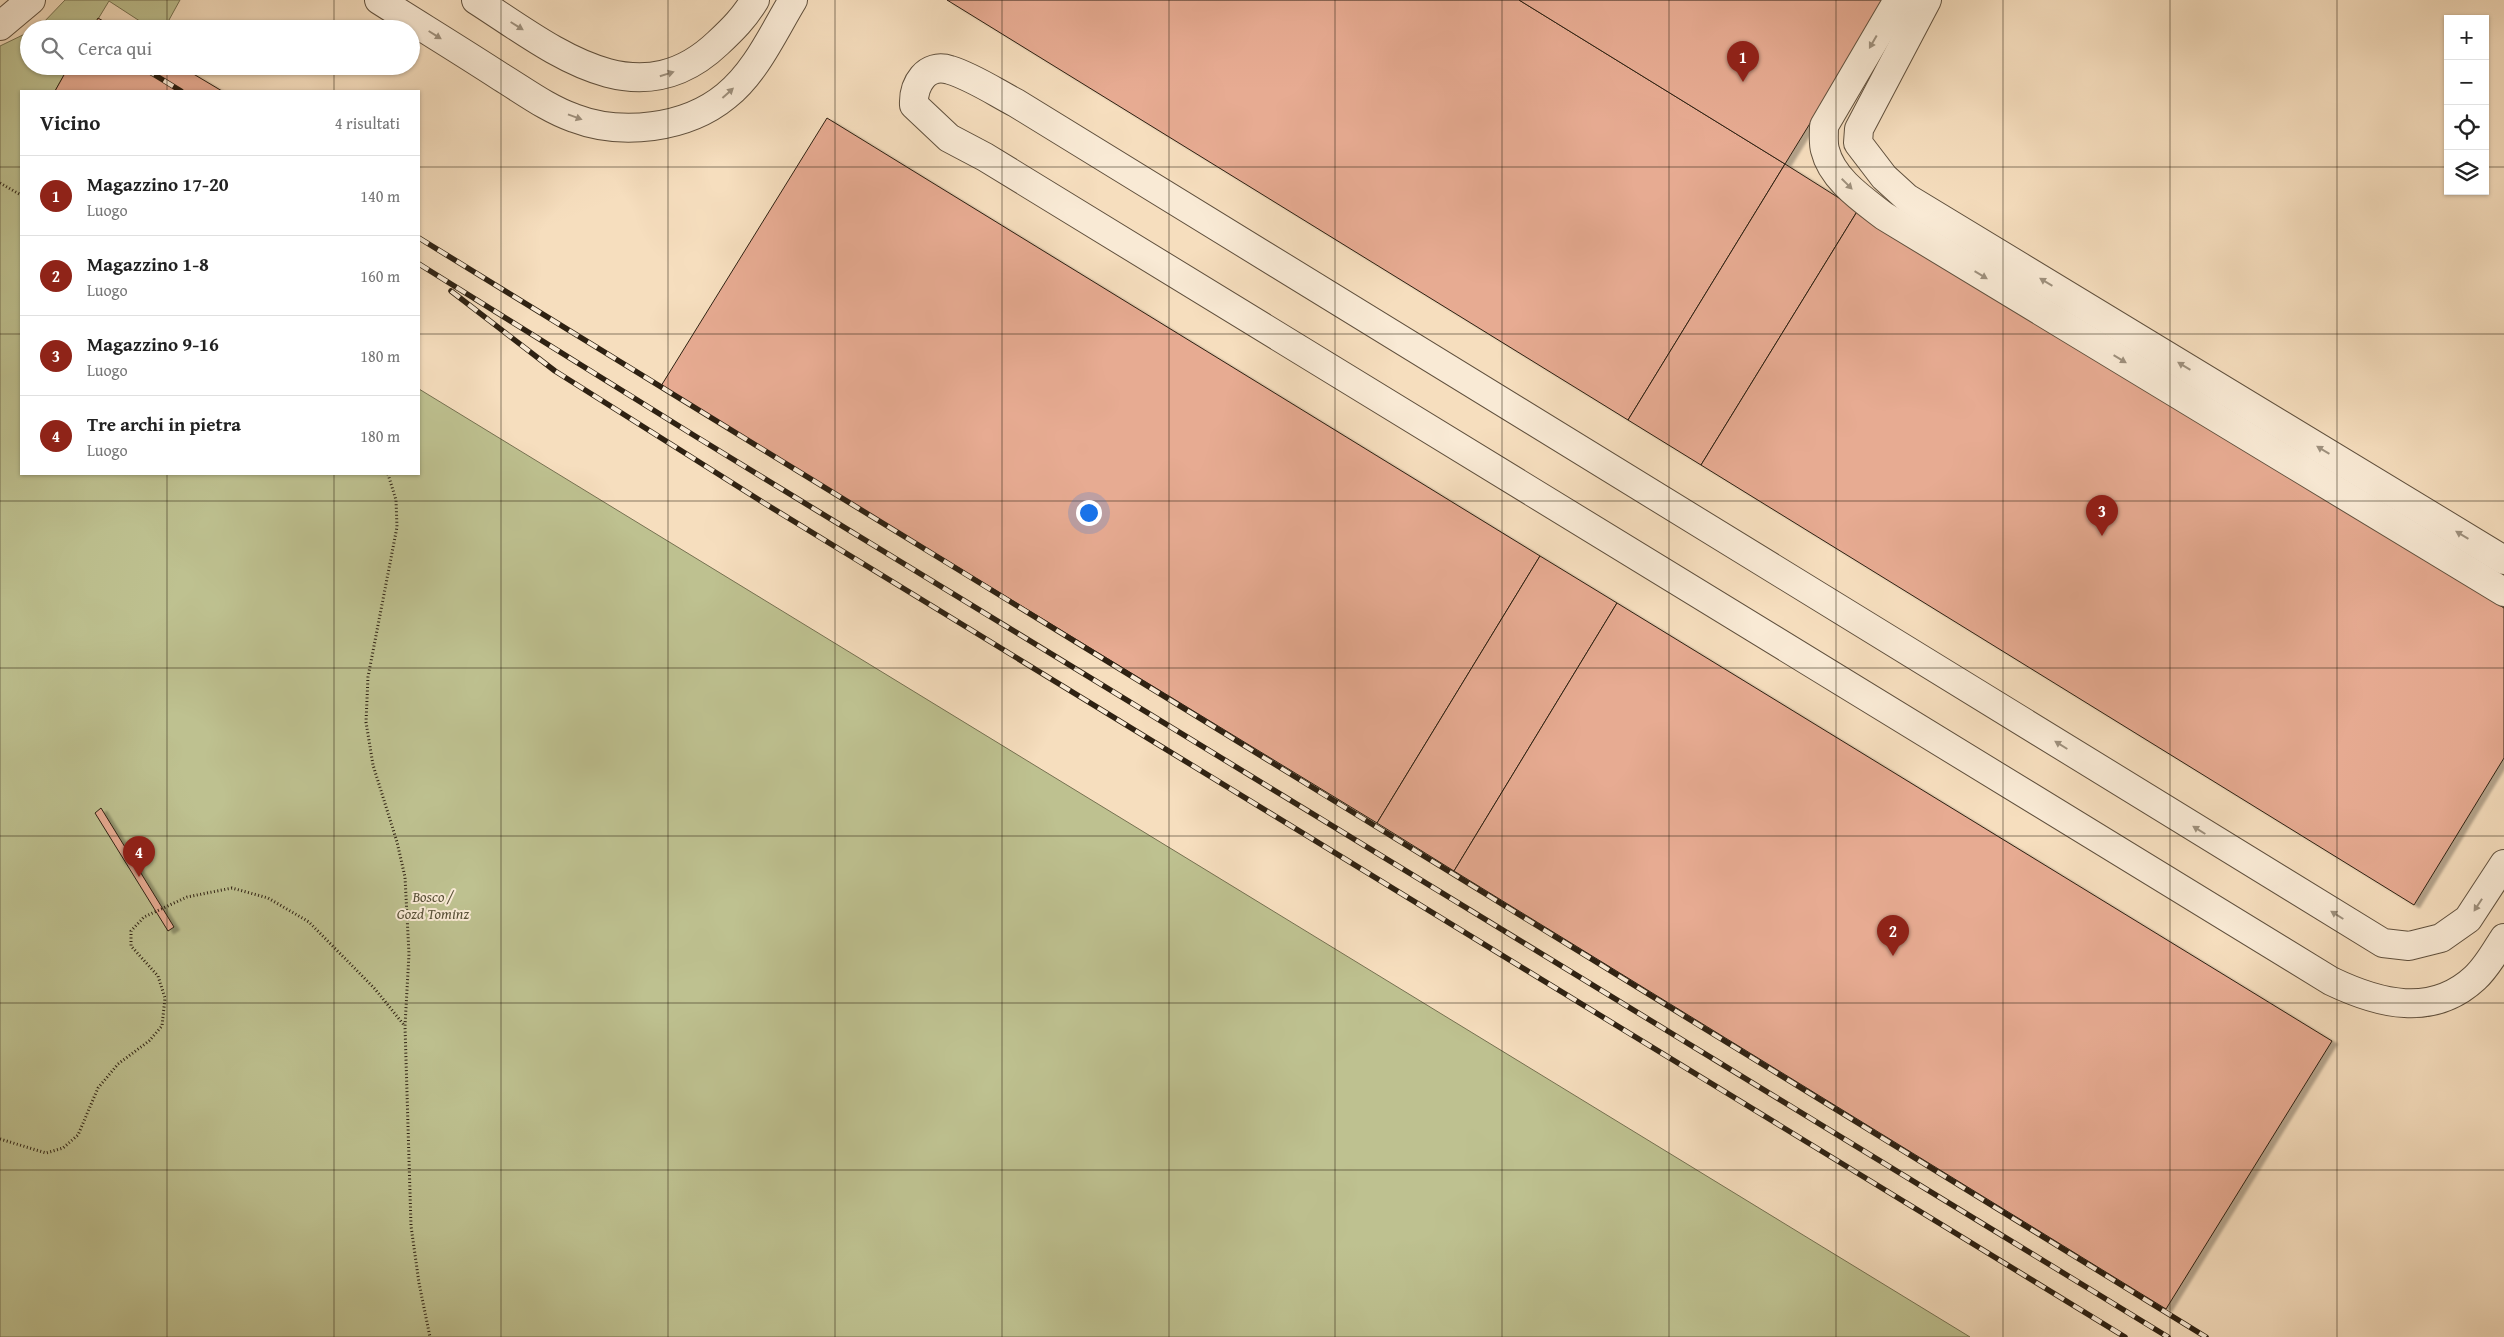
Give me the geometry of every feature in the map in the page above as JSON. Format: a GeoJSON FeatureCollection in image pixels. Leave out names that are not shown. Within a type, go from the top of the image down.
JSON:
{"type":"FeatureCollection","features":[{"type":"Feature","properties":{"kind":"street"},"geometry":{"type":"LineString","coordinates":[[0,26],[31,0]]}},
{"type":"Feature","properties":{"kind":"street"},"geometry":{"type":"LineString","coordinates":[[379,0],[411,20]]}},
{"type":"Feature","properties":{"kind":"street"},"geometry":{"type":"LineString","coordinates":[[476,0],[568,59],[618,76],[664,76],[701,60],[743,20],[755,0]]}},
{"type":"Feature","properties":{"kind":"street"},"geometry":{"type":"LineString","coordinates":[[420,26],[539,100],[574,118],[611,127],[640,128],[695,114],[726,97],[750,71],[792,0]]}},
{"type":"Feature","properties":{"kind":"street"},"geometry":{"type":"LineString","coordinates":[[1898,0],[1824,126],[1825,150],[1834,172],[1861,199],[1884,216],[2504,592]]}},
{"type":"Feature","properties":{"kind":"street"},"geometry":{"type":"LineString","coordinates":[[1927,0],[1859,129],[1858,144],[1884,177],[1907,198],[2504,560]]}},
{"type":"Feature","properties":{"kind":"street"},"geometry":{"type":"LineString","coordinates":[[2504,864],[2468,919],[2441,938],[2409,946],[2383,943],[1016,103],[949,69],[929,71],[918,82],[914,93],[914,106],[949,138],[1002,167],[2331,982],[2382,1000],[2411,1004],[2433,1002],[2455,994],[2475,978],[2486,966],[2504,938]]}},
{"type":"Feature","properties":{"kind":"path"},"geometry":{"type":"LineString","coordinates":[[0,183],[20,194]]}},
{"type":"Feature","properties":{"kind":"path"},"geometry":{"type":"LineString","coordinates":[[388,475],[396,500],[397,527],[368,677],[366,722],[373,765],[397,842],[405,877],[409,954],[405,1026],[411,1226],[419,1283],[430,1337]]}},
{"type":"Feature","properties":{"kind":"path"},"geometry":{"type":"LineString","coordinates":[[0,1139],[46,1152],[63,1148],[78,1135],[98,1088],[118,1064],[149,1041],[162,1026],[165,998],[158,976],[131,946],[131,932],[144,917],[187,897],[232,888],[268,898],[309,922],[375,989],[405,1026]]}},
{"type":"Feature","properties":{"kind":"green space"},"geometry":{"type":"Polygon","coordinates":[[[65,0],[180,0],[169,20],[138,20],[109,1],[97,20],[46,20],[65,0]]]}},
{"type":"Feature","properties":{"kind":"green space","name":"Bosco / Gozd Tominz"},"geometry":{"type":"Polygon","coordinates":[[[20,36],[20,75],[64,75],[56,90],[20,90],[20,475],[420,475],[420,390],[1970,1337],[0,1337],[0,46],[20,36]]]}},
{"type":"Feature","properties":{"kind":"building"},"geometry":{"type":"Polygon","coordinates":[[[947,0],[1519,0],[1785,164],[1628,420],[947,0]]]}},
{"type":"Feature","properties":{"kind":"building"},"geometry":{"type":"Polygon","coordinates":[[[1519,0],[1886,0],[1785,164],[1519,0]]]}},
{"type":"Feature","properties":{"kind":"building"},"geometry":{"type":"Polygon","coordinates":[[[64,75],[195,75],[220,90],[56,90],[64,75]]]}},
{"type":"Feature","properties":{"kind":"building"},"geometry":{"type":"Polygon","coordinates":[[[827,118],[1540,556],[1377,823],[661,386],[827,118]]]}},
{"type":"Feature","properties":{"kind":"building"},"geometry":{"type":"Polygon","coordinates":[[[1785,164],[1858,210],[1701,465],[1628,420],[1785,164]]]}},
{"type":"Feature","properties":{"kind":"building"},"geometry":{"type":"Polygon","coordinates":[[[1858,210],[2504,608],[2504,758],[2414,905],[1701,465],[1858,210]]]}},
{"type":"Feature","properties":{"kind":"building"},"geometry":{"type":"Polygon","coordinates":[[[1540,556],[1617,603],[1454,871],[1377,823],[1540,556]]]}},
{"type":"Feature","properties":{"kind":"building"},"geometry":{"type":"Polygon","coordinates":[[[1617,603],[2332,1041],[2166,1309],[1454,871],[1617,603]]]}},
{"type":"Feature","properties":{"kind":"building"},"geometry":{"type":"Polygon","coordinates":[[[101,808],[174,927],[168,931],[95,813],[101,808]]]}},
{"type":"Feature","properties":{"kind":"railway"},"geometry":{"type":"LineString","coordinates":[[155,75],[179,90]]}},
{"type":"Feature","properties":{"kind":"railway"},"geometry":{"type":"LineString","coordinates":[[420,239],[2206,1337]]}},
{"type":"Feature","properties":{"kind":"railway"},"geometry":{"type":"LineString","coordinates":[[420,265],[695,436],[2168,1337]]}},
{"type":"Feature","properties":{"kind":"railway"},"geometry":{"type":"LineString","coordinates":[[451,291],[555,371],[764,503],[2125,1337]]}},
{"type":"Feature","properties":{"kind":"place","name":"Magazzino 17-20"},"geometry":{"type":"Point","coordinates":[1743,82]}},
{"type":"Feature","properties":{"kind":"place","name":"Magazzino 9-16"},"geometry":{"type":"Point","coordinates":[2102,536]}},
{"type":"Feature","properties":{"kind":"place","name":"Tre archi in pietra"},"geometry":{"type":"Point","coordinates":[139,877]}},
{"type":"Feature","properties":{"kind":"place","name":"Magazzino 1-8"},"geometry":{"type":"Point","coordinates":[1893,956]}}]}
